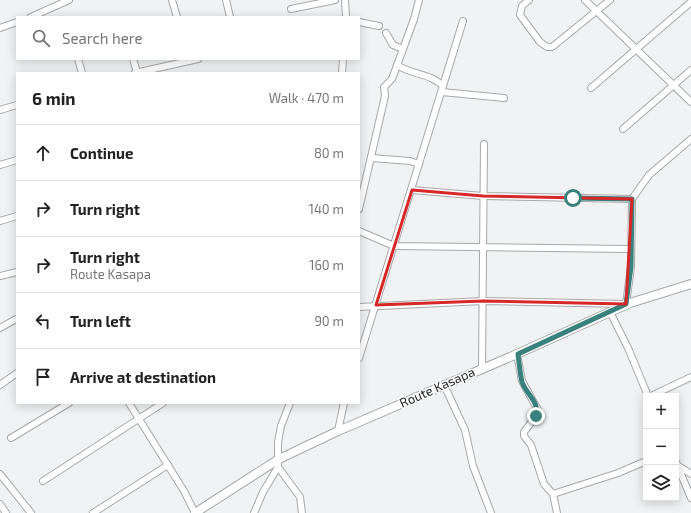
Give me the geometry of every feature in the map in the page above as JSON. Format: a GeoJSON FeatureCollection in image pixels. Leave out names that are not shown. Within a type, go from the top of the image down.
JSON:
{"type":"FeatureCollection","features":[{"type":"Feature","properties":{"kind":"main road","name":"Route Kasapa"},"geometry":{"type":"LineString","coordinates":[[195,513],[279,463],[338,431],[482,367],[518,354],[626,304],[691,284]]}},
{"type":"Feature","properties":{"kind":"street"},"geometry":{"type":"LineString","coordinates":[[53,0],[54,8]]}},
{"type":"Feature","properties":{"kind":"street"},"geometry":{"type":"LineString","coordinates":[[34,16],[69,0]]}},
{"type":"Feature","properties":{"kind":"street"},"geometry":{"type":"LineString","coordinates":[[172,0],[177,16]]}},
{"type":"Feature","properties":{"kind":"street"},"geometry":{"type":"LineString","coordinates":[[226,0],[230,16]]}},
{"type":"Feature","properties":{"kind":"street"},"geometry":{"type":"LineString","coordinates":[[291,9],[335,0]]}},
{"type":"Feature","properties":{"kind":"street"},"geometry":{"type":"LineString","coordinates":[[345,0],[346,16]]}},
{"type":"Feature","properties":{"kind":"street"},"geometry":{"type":"LineString","coordinates":[[360,205],[385,96],[384,88],[392,80],[414,19],[419,0]]}},
{"type":"Feature","properties":{"kind":"street"},"geometry":{"type":"LineString","coordinates":[[529,0],[522,6],[520,15],[536,37],[547,48],[552,47],[610,0]]}},
{"type":"Feature","properties":{"kind":"street"},"geometry":{"type":"LineString","coordinates":[[584,0],[674,84],[691,102]]}},
{"type":"Feature","properties":{"kind":"street"},"geometry":{"type":"LineString","coordinates":[[591,88],[691,2]]}},
{"type":"Feature","properties":{"kind":"street"},"geometry":{"type":"LineString","coordinates":[[360,355],[463,21]]}},
{"type":"Feature","properties":{"kind":"street"},"geometry":{"type":"LineString","coordinates":[[0,28],[16,22]]}},
{"type":"Feature","properties":{"kind":"street"},"geometry":{"type":"LineString","coordinates":[[360,22],[379,26]]}},
{"type":"Feature","properties":{"kind":"street"},"geometry":{"type":"LineString","coordinates":[[386,32],[393,45],[403,49]]}},
{"type":"Feature","properties":{"kind":"street"},"geometry":{"type":"LineString","coordinates":[[78,60],[82,72]]}},
{"type":"Feature","properties":{"kind":"street"},"geometry":{"type":"LineString","coordinates":[[133,60],[136,72]]}},
{"type":"Feature","properties":{"kind":"street"},"geometry":{"type":"LineString","coordinates":[[140,72],[189,60]]}},
{"type":"Feature","properties":{"kind":"street"},"geometry":{"type":"LineString","coordinates":[[342,72],[343,60]]}},
{"type":"Feature","properties":{"kind":"street"},"geometry":{"type":"LineString","coordinates":[[397,65],[409,72],[434,79],[442,89],[504,98]]}},
{"type":"Feature","properties":{"kind":"street"},"geometry":{"type":"LineString","coordinates":[[623,129],[691,70]]}},
{"type":"Feature","properties":{"kind":"street"},"geometry":{"type":"LineString","coordinates":[[0,110],[16,105]]}},
{"type":"Feature","properties":{"kind":"street"},"geometry":{"type":"LineString","coordinates":[[360,307],[483,300],[626,304],[631,249],[632,199],[648,175],[691,139]]}},
{"type":"Feature","properties":{"kind":"street"},"geometry":{"type":"LineString","coordinates":[[482,367],[484,144]]}},
{"type":"Feature","properties":{"kind":"street"},"geometry":{"type":"LineString","coordinates":[[371,158],[410,161],[419,164]]}},
{"type":"Feature","properties":{"kind":"street"},"geometry":{"type":"LineString","coordinates":[[0,165],[16,160]]}},
{"type":"Feature","properties":{"kind":"street"},"geometry":{"type":"LineString","coordinates":[[412,190],[483,196],[632,199]]}},
{"type":"Feature","properties":{"kind":"street"},"geometry":{"type":"LineString","coordinates":[[0,221],[16,216]]}},
{"type":"Feature","properties":{"kind":"street"},"geometry":{"type":"LineString","coordinates":[[360,231],[394,246],[631,249]]}},
{"type":"Feature","properties":{"kind":"street"},"geometry":{"type":"LineString","coordinates":[[0,276],[16,272]]}},
{"type":"Feature","properties":{"kind":"street"},"geometry":{"type":"LineString","coordinates":[[610,312],[648,393]]}},
{"type":"Feature","properties":{"kind":"street"},"geometry":{"type":"LineString","coordinates":[[0,328],[16,319]]}},
{"type":"Feature","properties":{"kind":"street"},"geometry":{"type":"LineString","coordinates":[[518,354],[522,381],[538,410],[536,416],[524,432],[524,436],[531,445],[547,489],[553,494],[557,513]]}},
{"type":"Feature","properties":{"kind":"street"},"geometry":{"type":"LineString","coordinates":[[0,385],[16,374]]}},
{"type":"Feature","properties":{"kind":"street"},"geometry":{"type":"LineString","coordinates":[[656,393],[691,377]]}},
{"type":"Feature","properties":{"kind":"street"},"geometry":{"type":"LineString","coordinates":[[444,385],[465,430],[473,466],[491,513]]}},
{"type":"Feature","properties":{"kind":"street"},"geometry":{"type":"LineString","coordinates":[[11,438],[67,404]]}},
{"type":"Feature","properties":{"kind":"street"},"geometry":{"type":"LineString","coordinates":[[130,404],[168,465],[195,513]]}},
{"type":"Feature","properties":{"kind":"street"},"geometry":{"type":"LineString","coordinates":[[43,481],[161,404]]}},
{"type":"Feature","properties":{"kind":"street"},"geometry":{"type":"LineString","coordinates":[[290,404],[278,442],[279,463],[300,497],[302,513]]}},
{"type":"Feature","properties":{"kind":"street"},"geometry":{"type":"LineString","coordinates":[[338,431],[344,404]]}},
{"type":"Feature","properties":{"kind":"street"},"geometry":{"type":"LineString","coordinates":[[553,494],[618,473],[643,462]]}},
{"type":"Feature","properties":{"kind":"street"},"geometry":{"type":"LineString","coordinates":[[254,513],[263,492],[279,463]]}},
{"type":"Feature","properties":{"kind":"street"},"geometry":{"type":"LineString","coordinates":[[93,513],[168,465]]}},
{"type":"Feature","properties":{"kind":"street"},"geometry":{"type":"LineString","coordinates":[[677,465],[691,498]]}},
{"type":"Feature","properties":{"kind":"street"},"geometry":{"type":"LineString","coordinates":[[679,465],[691,474]]}},
{"type":"Feature","properties":{"kind":"street"},"geometry":{"type":"LineString","coordinates":[[0,474],[31,513]]}},
{"type":"Feature","properties":{"kind":"street"},"geometry":{"type":"LineString","coordinates":[[0,504],[6,513]]}},
{"type":"Feature","properties":{"kind":"highlighted area"},"geometry":{"type":"Polygon","coordinates":[[[412,190],[483,196],[632,199],[626,304],[483,301],[376,305],[412,190]]]}},
{"type":"Feature","properties":{"kind":"route"},"geometry":{"type":"LineString","coordinates":[[536,416],[538,410],[536,405],[524,387],[522,381],[518,354],[626,304],[628,294],[631,267],[632,199],[573,198]]}}]}
